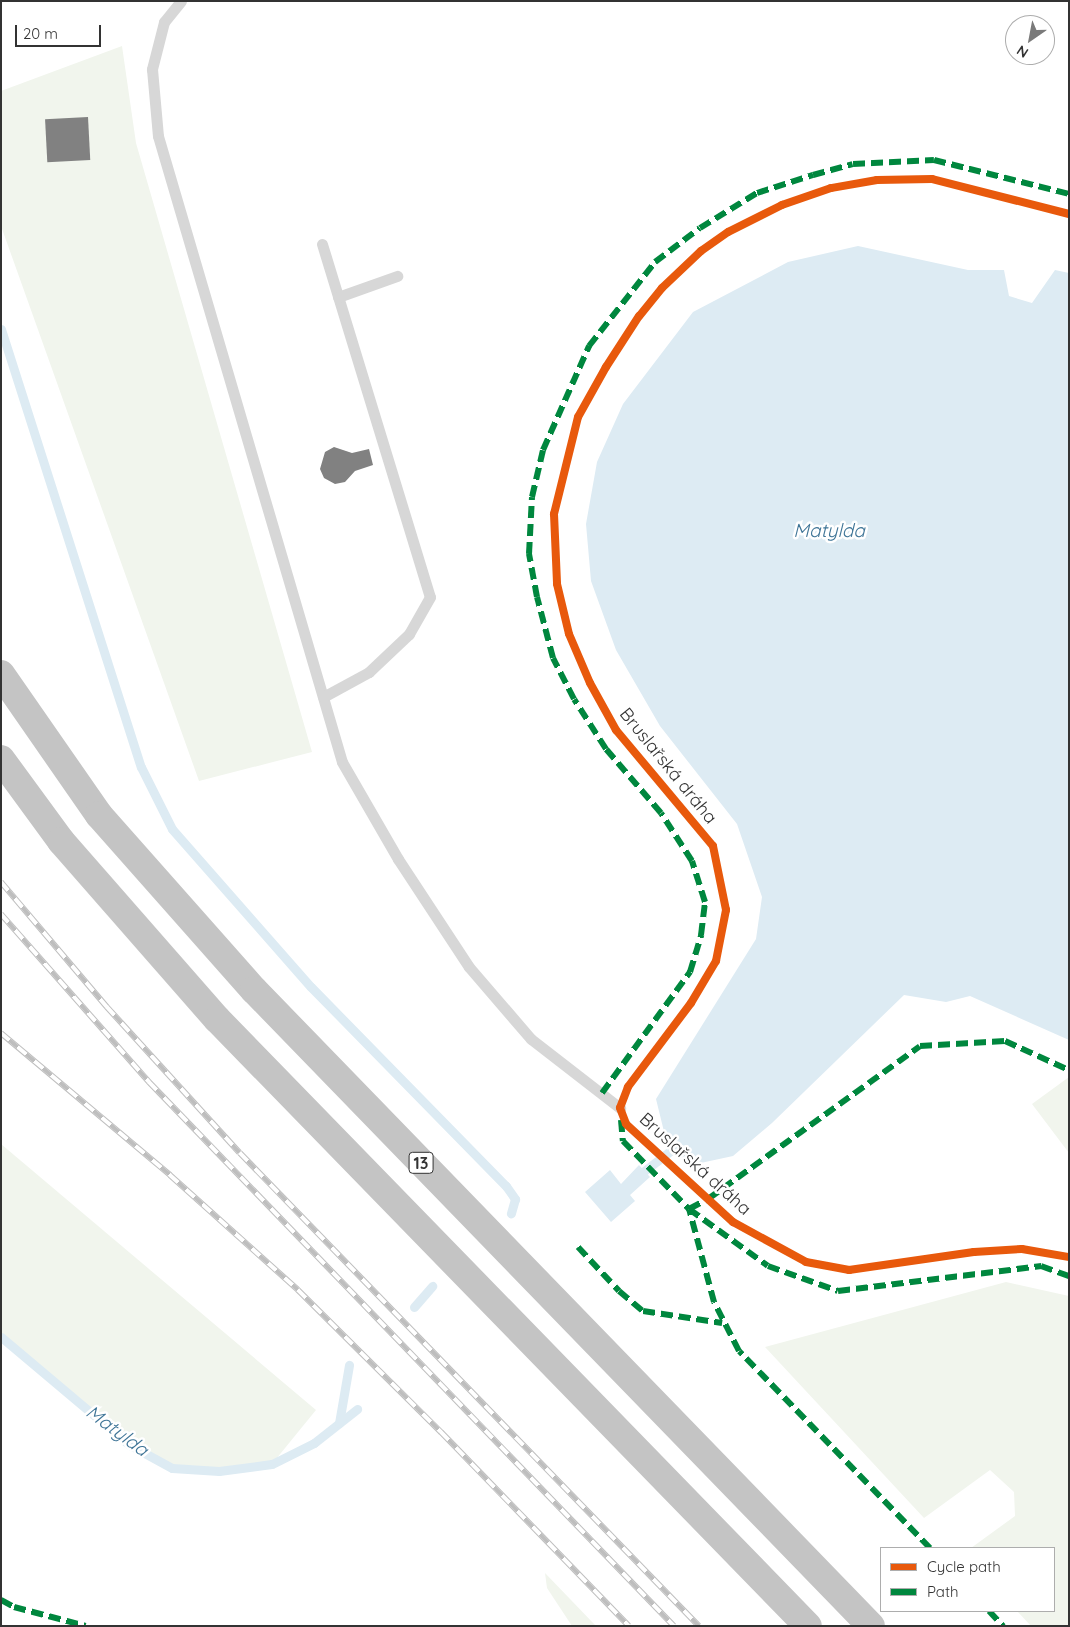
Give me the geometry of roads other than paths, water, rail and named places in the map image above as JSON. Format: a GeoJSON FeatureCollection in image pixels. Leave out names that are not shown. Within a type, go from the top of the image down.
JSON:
{"type":"FeatureCollection","features":[{"type":"Feature","properties":{"kind":"highway","name":"13"},"geometry":{"type":"LineString","coordinates":[[1,674],[98,815],[254,990],[871,1626]]}},
{"type":"Feature","properties":{"kind":"highway"},"geometry":{"type":"LineString","coordinates":[[1,759],[61,841],[217,1019],[808,1626]]}},
{"type":"Feature","properties":{"kind":"lane"},"geometry":{"type":"LineString","coordinates":[[181,1],[164,22],[152,69],[158,136],[342,762],[398,860],[469,967],[531,1039],[620,1108]]}},
{"type":"Feature","properties":{"kind":"lane"},"geometry":{"type":"LineString","coordinates":[[322,244],[430,597],[409,634],[369,672],[323,697]]}},
{"type":"Feature","properties":{"kind":"lane"},"geometry":{"type":"LineString","coordinates":[[338,297],[397,276]]}},
{"type":"Feature","properties":{"kind":"water","name":"Matylda"},"geometry":{"type":"Polygon","coordinates":[[[858,246],[968,270],[1004,270],[1009,296],[1032,303],[1055,270],[1069,273],[1069,1040],[970,996],[946,1002],[904,995],[772,1123],[733,1156],[696,1164],[669,1152],[656,1099],[756,939],[762,897],[737,824],[660,726],[616,650],[591,581],[586,524],[597,462],[623,404],[693,312],[788,262],[858,246]]]}},
{"type":"Feature","properties":{"kind":"water"},"geometry":{"type":"Polygon","coordinates":[[[639,1165],[650,1177],[630,1195],[635,1201],[611,1222],[585,1192],[610,1170],[621,1184],[639,1165]]]}},
{"type":"Feature","properties":{"kind":"waterway"},"geometry":{"type":"LineString","coordinates":[[1,329],[141,767],[172,829],[311,987],[506,1186],[515,1199],[511,1213]]}},
{"type":"Feature","properties":{"kind":"waterway"},"geometry":{"type":"LineString","coordinates":[[635,1178],[678,1145]]}},
{"type":"Feature","properties":{"kind":"waterway"},"geometry":{"type":"LineString","coordinates":[[414,1307],[432,1286]]}},
{"type":"Feature","properties":{"kind":"waterway","name":"Matylda"},"geometry":{"type":"LineString","coordinates":[[1,1337],[128,1444],[172,1468],[219,1471],[272,1464],[314,1443],[357,1409]]}},
{"type":"Feature","properties":{"kind":"waterway"},"geometry":{"type":"LineString","coordinates":[[339,1423],[349,1365]]}},
{"type":"Feature","properties":{"kind":"railway"},"geometry":{"type":"LineString","coordinates":[[1,882],[107,1007],[240,1153],[699,1626]]}},
{"type":"Feature","properties":{"kind":"railway"},"geometry":{"type":"LineString","coordinates":[[1,914],[149,1082],[674,1626]]}},
{"type":"Feature","properties":{"kind":"railway"},"geometry":{"type":"LineString","coordinates":[[1,1033],[170,1175],[298,1290],[441,1432],[629,1626]]}}]}
